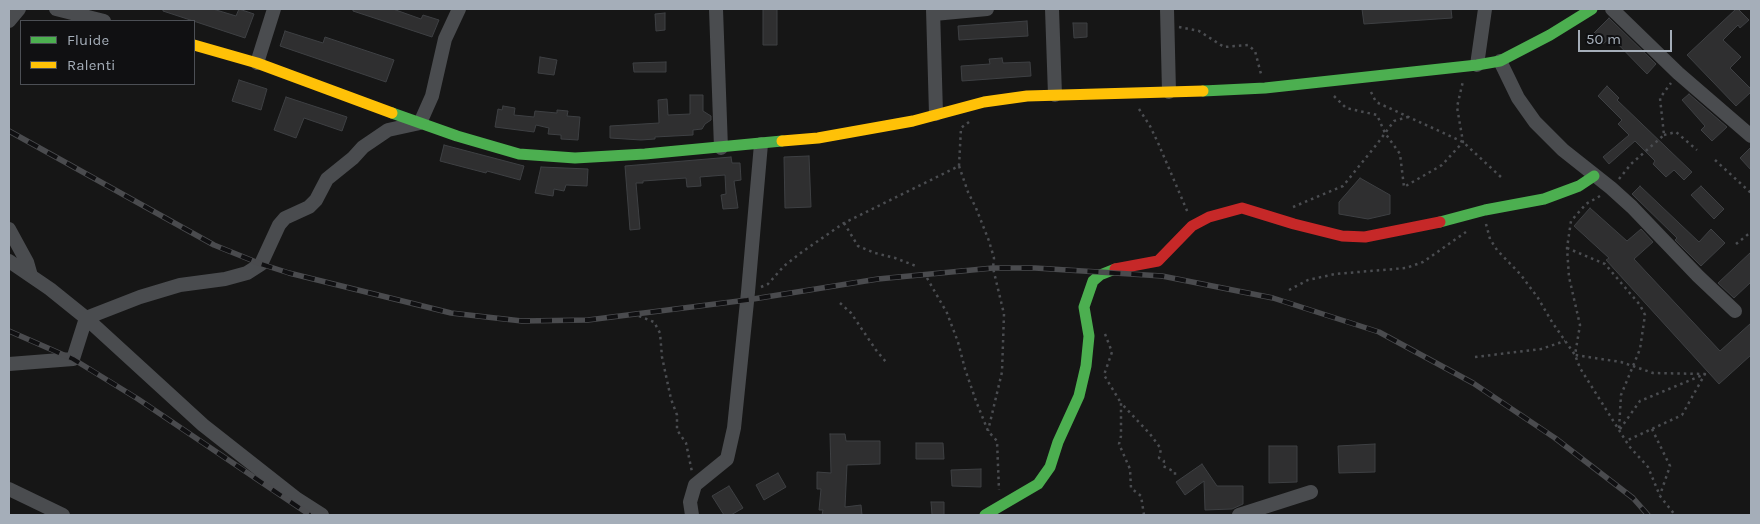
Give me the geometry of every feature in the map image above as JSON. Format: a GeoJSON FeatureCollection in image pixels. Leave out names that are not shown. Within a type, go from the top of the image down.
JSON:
{"type":"FeatureCollection","features":[{"type":"Feature","properties":{"kind":"street"},"geometry":{"type":"LineString","coordinates":[[9,21],[19,9]]}},
{"type":"Feature","properties":{"kind":"street"},"geometry":{"type":"LineString","coordinates":[[56,9],[100,20]]}},
{"type":"Feature","properties":{"kind":"street"},"geometry":{"type":"LineString","coordinates":[[257,63],[274,9]]}},
{"type":"Feature","properties":{"kind":"street"},"geometry":{"type":"LineString","coordinates":[[420,124],[432,96],[445,39],[457,9]]}},
{"type":"Feature","properties":{"kind":"street"},"geometry":{"type":"LineString","coordinates":[[716,9],[721,148]]}},
{"type":"Feature","properties":{"kind":"street"},"geometry":{"type":"LineString","coordinates":[[936,114],[934,12],[987,9]]}},
{"type":"Feature","properties":{"kind":"street"},"geometry":{"type":"LineString","coordinates":[[1052,9],[1055,95]]}},
{"type":"Feature","properties":{"kind":"street"},"geometry":{"type":"LineString","coordinates":[[1167,9],[1169,92]]}},
{"type":"Feature","properties":{"kind":"street"},"geometry":{"type":"LineString","coordinates":[[1477,65],[1485,9]]}},
{"type":"Feature","properties":{"kind":"street"},"geometry":{"type":"LineString","coordinates":[[195,45],[257,63],[420,124],[519,154],[575,158],[721,148],[818,138],[876,129],[984,102],[1027,96],[1134,94],[1265,88],[1477,65],[1500,61],[1592,9]]}},
{"type":"Feature","properties":{"kind":"street"},"geometry":{"type":"LineString","coordinates":[[1612,9],[1678,73],[1751,136]]}},
{"type":"Feature","properties":{"kind":"street"},"geometry":{"type":"LineString","coordinates":[[1500,61],[1518,98],[1535,122],[1563,150],[1632,207],[1735,312]]}},
{"type":"Feature","properties":{"kind":"street"},"geometry":{"type":"LineString","coordinates":[[86,318],[140,297],[180,285],[225,279],[247,273],[261,264],[279,225],[285,218],[309,207],[316,200],[327,179],[353,158],[363,147],[388,130],[420,124]]}},
{"type":"Feature","properties":{"kind":"street"},"geometry":{"type":"LineString","coordinates":[[692,515],[690,502],[695,485],[727,460],[734,428],[761,144]]}},
{"type":"Feature","properties":{"kind":"street"},"geometry":{"type":"LineString","coordinates":[[985,515],[1038,484],[1050,467],[1058,442],[1080,396],[1089,336],[1084,307],[1093,281],[1100,275],[1120,267],[1158,261],[1192,226],[1209,217],[1242,208],[1272,218],[1342,236],[1365,237],[1544,199],[1578,186],[1594,176]]}},
{"type":"Feature","properties":{"kind":"street"},"geometry":{"type":"LineString","coordinates":[[9,229],[27,262],[31,276]]}},
{"type":"Feature","properties":{"kind":"street"},"geometry":{"type":"LineString","coordinates":[[9,261],[86,318],[203,425],[297,500],[322,515]]}},
{"type":"Feature","properties":{"kind":"street"},"geometry":{"type":"LineString","coordinates":[[9,364],[73,359],[86,318]]}},
{"type":"Feature","properties":{"kind":"street"},"geometry":{"type":"LineString","coordinates":[[9,489],[63,515]]}},
{"type":"Feature","properties":{"kind":"street"},"geometry":{"type":"LineString","coordinates":[[1239,515],[1311,492]]}},
{"type":"Feature","properties":{"kind":"path"},"geometry":{"type":"LineString","coordinates":[[1168,25],[1199,31],[1224,47],[1248,44],[1255,51],[1265,88]]}},
{"type":"Feature","properties":{"kind":"path"},"geometry":{"type":"LineString","coordinates":[[1463,142],[1457,107],[1463,79],[1477,65]]}},
{"type":"Feature","properties":{"kind":"path"},"geometry":{"type":"LineString","coordinates":[[1664,135],[1660,98],[1678,73]]}},
{"type":"Feature","properties":{"kind":"path"},"geometry":{"type":"LineString","coordinates":[[1362,77],[1376,102],[1463,142],[1502,178]]}},
{"type":"Feature","properties":{"kind":"path"},"geometry":{"type":"LineString","coordinates":[[1321,83],[1346,108],[1378,115],[1385,133],[1400,154],[1404,187],[1442,165],[1463,142]]}},
{"type":"Feature","properties":{"kind":"path"},"geometry":{"type":"LineString","coordinates":[[1134,94],[1139,109],[1159,145],[1192,226]]}},
{"type":"Feature","properties":{"kind":"path"},"geometry":{"type":"LineString","coordinates":[[1272,218],[1308,200],[1343,186],[1394,121],[1408,117]]}},
{"type":"Feature","properties":{"kind":"path"},"geometry":{"type":"LineString","coordinates":[[976,118],[961,128],[960,166],[968,192],[989,241],[994,258],[993,268],[1004,314],[1002,372],[988,431]]}},
{"type":"Feature","properties":{"kind":"path"},"geometry":{"type":"LineString","coordinates":[[1575,355],[1580,324],[1569,277],[1567,248],[1571,221],[1586,204],[1611,188],[1631,164],[1664,135],[1676,132],[1697,150]]}},
{"type":"Feature","properties":{"kind":"path"},"geometry":{"type":"LineString","coordinates":[[1715,160],[1751,193]]}},
{"type":"Feature","properties":{"kind":"path"},"geometry":{"type":"LineString","coordinates":[[748,292],[768,284],[784,266],[844,223],[960,166]]}},
{"type":"Feature","properties":{"kind":"path"},"geometry":{"type":"LineString","coordinates":[[1485,210],[1486,226],[1490,239],[1497,250],[1521,275],[1566,341],[1575,355],[1580,368],[1626,441],[1648,467],[1660,496],[1675,515]]}},
{"type":"Feature","properties":{"kind":"path"},"geometry":{"type":"LineString","coordinates":[[844,223],[858,246],[916,266]]}},
{"type":"Feature","properties":{"kind":"path"},"geometry":{"type":"LineString","coordinates":[[1289,290],[1308,280],[1335,274],[1406,268],[1423,262],[1469,230]]}},
{"type":"Feature","properties":{"kind":"path"},"geometry":{"type":"LineString","coordinates":[[1736,244],[1751,232]]}},
{"type":"Feature","properties":{"kind":"path"},"geometry":{"type":"LineString","coordinates":[[1567,248],[1605,264],[1640,305],[1645,315],[1640,349],[1621,395],[1619,430]]}},
{"type":"Feature","properties":{"kind":"path"},"geometry":{"type":"LineString","coordinates":[[927,278],[947,313],[976,401],[988,431],[997,441],[999,473],[998,508]]}},
{"type":"Feature","properties":{"kind":"path"},"geometry":{"type":"LineString","coordinates":[[840,302],[851,313],[886,362]]}},
{"type":"Feature","properties":{"kind":"path"},"geometry":{"type":"LineString","coordinates":[[639,316],[654,322],[660,333],[662,357],[671,399],[677,415],[677,430],[686,443],[695,485]]}},
{"type":"Feature","properties":{"kind":"path"},"geometry":{"type":"LineString","coordinates":[[1101,327],[1112,352],[1104,375],[1122,403],[1161,449],[1159,458],[1164,461],[1164,466],[1174,472],[1174,478]]}},
{"type":"Feature","properties":{"kind":"path"},"geometry":{"type":"LineString","coordinates":[[1474,357],[1542,349],[1566,341]]}},
{"type":"Feature","properties":{"kind":"path"},"geometry":{"type":"LineString","coordinates":[[1575,355],[1621,362],[1653,373],[1705,374]]}},
{"type":"Feature","properties":{"kind":"path"},"geometry":{"type":"LineString","coordinates":[[1619,430],[1640,401],[1705,374]]}},
{"type":"Feature","properties":{"kind":"path"},"geometry":{"type":"LineString","coordinates":[[1626,441],[1682,415],[1705,374]]}},
{"type":"Feature","properties":{"kind":"path"},"geometry":{"type":"LineString","coordinates":[[1122,403],[1119,444],[1130,469],[1131,488],[1141,496],[1144,515]]}},
{"type":"Feature","properties":{"kind":"path"},"geometry":{"type":"LineString","coordinates":[[1652,429],[1670,466],[1660,496]]}},
{"type":"Feature","properties":{"kind":"building"},"geometry":{"type":"Polygon","coordinates":[[[163,9],[213,9],[236,16],[239,9],[254,14],[245,38],[163,11],[163,9]]]}},
{"type":"Feature","properties":{"kind":"building"},"geometry":{"type":"Polygon","coordinates":[[[353,9],[393,9],[421,19],[423,15],[439,20],[432,37],[353,11],[353,9]]]}},
{"type":"Feature","properties":{"kind":"building"},"geometry":{"type":"Polygon","coordinates":[[[763,9],[777,9],[777,45],[763,45],[763,9]]]}},
{"type":"Feature","properties":{"kind":"building"},"geometry":{"type":"Polygon","coordinates":[[[1362,9],[1451,9],[1452,18],[1364,24],[1362,9]]]}},
{"type":"Feature","properties":{"kind":"building"},"geometry":{"type":"Polygon","coordinates":[[[1736,9],[1749,20],[1740,28],[1738,25],[1723,40],[1741,57],[1730,68],[1751,89],[1751,92],[1736,106],[1687,55],[1736,9]]]}},
{"type":"Feature","properties":{"kind":"building"},"geometry":{"type":"Polygon","coordinates":[[[665,13],[665,30],[656,31],[655,14],[665,13]]]}},
{"type":"Feature","properties":{"kind":"building"},"geometry":{"type":"Polygon","coordinates":[[[1609,18],[1656,64],[1647,74],[1611,37],[1603,44],[1593,34],[1609,18]]]}},
{"type":"Feature","properties":{"kind":"building"},"geometry":{"type":"Polygon","coordinates":[[[1027,21],[1028,36],[959,40],[958,26],[1027,21]]]}},
{"type":"Feature","properties":{"kind":"building"},"geometry":{"type":"Polygon","coordinates":[[[1073,23],[1087,23],[1087,37],[1074,38],[1073,23]]]}},
{"type":"Feature","properties":{"kind":"building"},"geometry":{"type":"Polygon","coordinates":[[[285,31],[323,43],[325,37],[394,60],[386,82],[280,46],[285,31]]]}},
{"type":"Feature","properties":{"kind":"building"},"geometry":{"type":"Polygon","coordinates":[[[540,57],[557,60],[554,75],[538,73],[540,57]]]}},
{"type":"Feature","properties":{"kind":"building"},"geometry":{"type":"Polygon","coordinates":[[[1002,58],[1003,63],[1030,62],[1031,76],[962,81],[961,66],[990,64],[989,59],[1002,58]]]}},
{"type":"Feature","properties":{"kind":"building"},"geometry":{"type":"Polygon","coordinates":[[[666,62],[666,72],[634,72],[633,63],[666,62]]]}},
{"type":"Feature","properties":{"kind":"building"},"geometry":{"type":"Polygon","coordinates":[[[239,80],[267,89],[261,110],[232,101],[239,80]]]}},
{"type":"Feature","properties":{"kind":"building"},"geometry":{"type":"Polygon","coordinates":[[[1607,86],[1619,98],[1617,100],[1692,172],[1684,180],[1674,170],[1666,177],[1653,164],[1655,161],[1635,141],[1609,164],[1603,157],[1629,135],[1618,124],[1622,120],[1598,96],[1607,86]]]}},
{"type":"Feature","properties":{"kind":"building"},"geometry":{"type":"Polygon","coordinates":[[[1689,94],[1727,127],[1712,141],[1701,130],[1705,126],[1682,100],[1689,94]]]}},
{"type":"Feature","properties":{"kind":"building"},"geometry":{"type":"Polygon","coordinates":[[[690,95],[703,95],[703,111],[711,116],[711,120],[702,129],[693,130],[693,135],[655,137],[655,139],[641,140],[610,138],[610,126],[659,123],[658,100],[667,99],[668,115],[690,114],[690,95]]]}},
{"type":"Feature","properties":{"kind":"building"},"geometry":{"type":"Polygon","coordinates":[[[286,97],[347,117],[342,131],[304,118],[296,138],[274,130],[286,97]]]}},
{"type":"Feature","properties":{"kind":"building"},"geometry":{"type":"Polygon","coordinates":[[[503,106],[515,108],[514,115],[534,117],[535,111],[557,113],[557,110],[568,111],[567,116],[580,117],[578,140],[561,139],[561,135],[548,134],[549,128],[536,125],[534,132],[495,127],[498,109],[502,110],[503,106]]]}},
{"type":"Feature","properties":{"kind":"building"},"geometry":{"type":"Polygon","coordinates":[[[444,145],[524,166],[520,180],[440,161],[444,145]]]}},
{"type":"Feature","properties":{"kind":"building"},"geometry":{"type":"Polygon","coordinates":[[[1751,147],[1751,170],[1740,158],[1751,147]]]}},
{"type":"Feature","properties":{"kind":"building"},"geometry":{"type":"Polygon","coordinates":[[[809,156],[811,207],[785,208],[784,157],[809,156]]]}},
{"type":"Feature","properties":{"kind":"building"},"geometry":{"type":"Polygon","coordinates":[[[731,157],[732,163],[740,163],[741,180],[734,181],[738,208],[723,209],[721,195],[726,194],[725,175],[700,177],[701,186],[687,187],[686,178],[643,181],[643,183],[636,183],[640,229],[630,230],[625,166],[731,157]]]}},
{"type":"Feature","properties":{"kind":"building"},"geometry":{"type":"Polygon","coordinates":[[[541,167],[588,169],[587,186],[566,185],[564,191],[554,189],[553,196],[535,193],[541,167]]]}},
{"type":"Feature","properties":{"kind":"building"},"geometry":{"type":"Polygon","coordinates":[[[1360,178],[1390,195],[1390,214],[1368,219],[1339,214],[1339,202],[1360,178]]]}},
{"type":"Feature","properties":{"kind":"building"},"geometry":{"type":"Polygon","coordinates":[[[1640,186],[1699,242],[1711,229],[1725,243],[1701,266],[1675,240],[1677,238],[1632,194],[1640,186]]]}},
{"type":"Feature","properties":{"kind":"building"},"geometry":{"type":"Polygon","coordinates":[[[1701,186],[1724,209],[1714,219],[1691,195],[1701,186]]]}},
{"type":"Feature","properties":{"kind":"building"},"geometry":{"type":"Polygon","coordinates":[[[1590,208],[1627,241],[1641,229],[1653,242],[1634,259],[1720,351],[1751,323],[1751,355],[1719,384],[1606,260],[1609,258],[1574,226],[1590,208]]]}},
{"type":"Feature","properties":{"kind":"building"},"geometry":{"type":"Polygon","coordinates":[[[1751,252],[1751,282],[1734,298],[1718,283],[1751,252]]]}},
{"type":"Feature","properties":{"kind":"building"},"geometry":{"type":"Polygon","coordinates":[[[830,434],[845,434],[846,441],[880,441],[880,464],[847,465],[845,507],[861,505],[862,515],[822,515],[823,510],[819,510],[821,489],[817,489],[817,472],[831,473],[830,434]]]}},
{"type":"Feature","properties":{"kind":"building"},"geometry":{"type":"Polygon","coordinates":[[[916,443],[943,443],[944,459],[916,459],[916,443]]]}},
{"type":"Feature","properties":{"kind":"building"},"geometry":{"type":"Polygon","coordinates":[[[1375,444],[1375,472],[1339,473],[1338,446],[1375,444]]]}},
{"type":"Feature","properties":{"kind":"building"},"geometry":{"type":"Polygon","coordinates":[[[1269,446],[1297,446],[1297,482],[1269,483],[1269,446]]]}},
{"type":"Feature","properties":{"kind":"building"},"geometry":{"type":"Polygon","coordinates":[[[1202,464],[1217,486],[1243,486],[1243,504],[1232,509],[1205,510],[1204,481],[1185,495],[1176,482],[1202,464]]]}},
{"type":"Feature","properties":{"kind":"building"},"geometry":{"type":"Polygon","coordinates":[[[981,469],[981,487],[952,486],[951,470],[981,469]]]}},
{"type":"Feature","properties":{"kind":"building"},"geometry":{"type":"Polygon","coordinates":[[[778,473],[786,487],[764,500],[756,485],[778,473]]]}},
{"type":"Feature","properties":{"kind":"building"},"geometry":{"type":"Polygon","coordinates":[[[729,486],[743,508],[731,515],[724,515],[712,496],[729,486]]]}},
{"type":"Feature","properties":{"kind":"building"},"geometry":{"type":"Polygon","coordinates":[[[931,502],[944,502],[944,515],[932,515],[931,502]]]}},
{"type":"Feature","properties":{"kind":"railway"},"geometry":{"type":"LineString","coordinates":[[9,131],[214,245],[289,273],[451,313],[522,321],[588,320],[747,300],[878,279],[993,268],[1035,268],[1162,276],[1273,298],[1379,332],[1473,383],[1555,438],[1633,498],[1648,515]]}},
{"type":"Feature","properties":{"kind":"railway"},"geometry":{"type":"LineString","coordinates":[[9,331],[73,359],[138,399],[310,515]]}},
{"type":"Feature","properties":{"kind":"traffic: fast"},"geometry":{"type":"LineString","coordinates":[[1203,91],[1265,88],[1500,61],[1550,35],[1592,9]]}},
{"type":"Feature","properties":{"kind":"traffic: fast"},"geometry":{"type":"LineString","coordinates":[[392,113],[457,136],[519,154],[575,158],[645,154],[782,141]]}},
{"type":"Feature","properties":{"kind":"traffic: fast"},"geometry":{"type":"LineString","coordinates":[[1440,222],[1485,210],[1544,199],[1579,186],[1594,176]]}},
{"type":"Feature","properties":{"kind":"traffic: fast"},"geometry":{"type":"LineString","coordinates":[[985,515],[1038,484],[1050,467],[1058,442],[1079,396],[1086,366],[1089,336],[1084,307],[1093,281],[1100,275],[1115,269]]}},
{"type":"Feature","properties":{"kind":"traffic: slow"},"geometry":{"type":"LineString","coordinates":[[195,45],[257,63],[392,113]]}},
{"type":"Feature","properties":{"kind":"traffic: slow"},"geometry":{"type":"LineString","coordinates":[[782,141],[818,138],[913,121],[984,102],[1027,96],[1203,91]]}},
{"type":"Feature","properties":{"kind":"traffic: jam"},"geometry":{"type":"LineString","coordinates":[[1115,269],[1158,261],[1192,226],[1209,217],[1242,208],[1342,236],[1365,237],[1440,222]]}}]}
